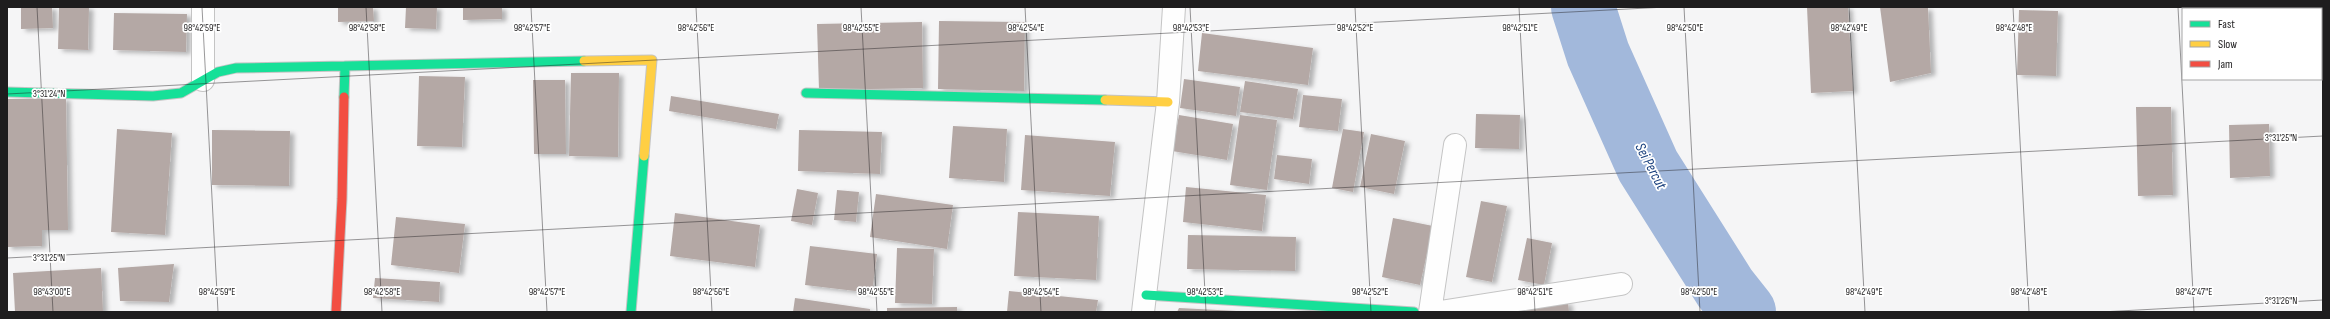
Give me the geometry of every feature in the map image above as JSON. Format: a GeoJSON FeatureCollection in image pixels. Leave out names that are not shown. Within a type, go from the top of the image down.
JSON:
{"type":"FeatureCollection","features":[{"type":"Feature","properties":{"kind":"street"},"geometry":{"type":"LineString","coordinates":[[203,7],[203,80]]}},
{"type":"Feature","properties":{"kind":"street"},"geometry":{"type":"LineString","coordinates":[[1174,7],[1168,102],[1144,304],[1414,312]]}},
{"type":"Feature","properties":{"kind":"street"},"geometry":{"type":"LineString","coordinates":[[7,92],[153,96],[181,94],[218,72],[236,68],[652,60],[630,312]]}},
{"type":"Feature","properties":{"kind":"street"},"geometry":{"type":"LineString","coordinates":[[336,312],[342,200],[345,66]]}},
{"type":"Feature","properties":{"kind":"street"},"geometry":{"type":"LineString","coordinates":[[806,93],[1168,102]]}},
{"type":"Feature","properties":{"kind":"street"},"geometry":{"type":"LineString","coordinates":[[1430,312],[1455,145]]}},
{"type":"Feature","properties":{"kind":"street"},"geometry":{"type":"LineString","coordinates":[[1440,312],[1621,284]]}},
{"type":"Feature","properties":{"kind":"building"},"geometry":{"type":"Polygon","coordinates":[[[21,7],[52,7],[53,28],[21,29],[21,7]]]}},
{"type":"Feature","properties":{"kind":"building"},"geometry":{"type":"Polygon","coordinates":[[[59,7],[89,7],[88,50],[58,49],[59,7]]]}},
{"type":"Feature","properties":{"kind":"building"},"geometry":{"type":"Polygon","coordinates":[[[338,7],[373,7],[374,21],[338,22],[338,7]]]}},
{"type":"Feature","properties":{"kind":"building"},"geometry":{"type":"Polygon","coordinates":[[[406,7],[437,7],[436,29],[405,28],[406,7]]]}},
{"type":"Feature","properties":{"kind":"building"},"geometry":{"type":"Polygon","coordinates":[[[463,7],[502,7],[502,19],[463,20],[463,7]]]}},
{"type":"Feature","properties":{"kind":"building"},"geometry":{"type":"Polygon","coordinates":[[[1807,7],[1848,7],[1853,91],[1811,93],[1807,7]]]}},
{"type":"Feature","properties":{"kind":"building"},"geometry":{"type":"Polygon","coordinates":[[[1880,7],[1928,8],[1931,73],[1890,82],[1880,7]]]}},
{"type":"Feature","properties":{"kind":"building"},"geometry":{"type":"Polygon","coordinates":[[[2019,10],[2058,11],[2056,76],[2017,75],[2019,10]]]}},
{"type":"Feature","properties":{"kind":"building"},"geometry":{"type":"Polygon","coordinates":[[[114,13],[187,14],[186,52],[113,50],[114,13]]]}},
{"type":"Feature","properties":{"kind":"building"},"geometry":{"type":"Polygon","coordinates":[[[939,21],[1025,22],[1024,91],[938,89],[939,21]]]}},
{"type":"Feature","properties":{"kind":"building"},"geometry":{"type":"Polygon","coordinates":[[[922,22],[923,88],[819,90],[817,24],[922,22]]]}},
{"type":"Feature","properties":{"kind":"building"},"geometry":{"type":"Polygon","coordinates":[[[1202,33],[1313,48],[1308,85],[1198,71],[1202,33]]]}},
{"type":"Feature","properties":{"kind":"building"},"geometry":{"type":"Polygon","coordinates":[[[571,73],[619,73],[618,157],[569,156],[571,73]]]}},
{"type":"Feature","properties":{"kind":"building"},"geometry":{"type":"Polygon","coordinates":[[[419,76],[465,77],[462,147],[417,146],[419,76]]]}},
{"type":"Feature","properties":{"kind":"building"},"geometry":{"type":"Polygon","coordinates":[[[1184,79],[1240,87],[1236,116],[1180,108],[1184,79]]]}},
{"type":"Feature","properties":{"kind":"building"},"geometry":{"type":"Polygon","coordinates":[[[533,80],[565,80],[566,154],[534,154],[533,80]]]}},
{"type":"Feature","properties":{"kind":"building"},"geometry":{"type":"Polygon","coordinates":[[[1245,81],[1298,89],[1293,119],[1240,112],[1245,81]]]}},
{"type":"Feature","properties":{"kind":"building"},"geometry":{"type":"Polygon","coordinates":[[[1303,95],[1342,99],[1338,131],[1299,127],[1303,95]]]}},
{"type":"Feature","properties":{"kind":"building"},"geometry":{"type":"Polygon","coordinates":[[[671,96],[779,114],[776,129],[669,111],[671,96]]]}},
{"type":"Feature","properties":{"kind":"building"},"geometry":{"type":"Polygon","coordinates":[[[66,98],[68,230],[42,230],[42,246],[7,247],[7,99],[66,98]]]}},
{"type":"Feature","properties":{"kind":"building"},"geometry":{"type":"Polygon","coordinates":[[[2136,107],[2171,107],[2173,195],[2138,196],[2136,107]]]}},
{"type":"Feature","properties":{"kind":"building"},"geometry":{"type":"Polygon","coordinates":[[[1476,114],[1520,115],[1519,149],[1475,148],[1476,114]]]}},
{"type":"Feature","properties":{"kind":"building"},"geometry":{"type":"Polygon","coordinates":[[[1179,115],[1233,124],[1227,160],[1172,151],[1179,115]]]}},
{"type":"Feature","properties":{"kind":"building"},"geometry":{"type":"Polygon","coordinates":[[[1240,115],[1277,120],[1267,190],[1230,185],[1240,115]]]}},
{"type":"Feature","properties":{"kind":"building"},"geometry":{"type":"Polygon","coordinates":[[[2269,124],[2270,176],[2230,178],[2229,125],[2269,124]]]}},
{"type":"Feature","properties":{"kind":"building"},"geometry":{"type":"Polygon","coordinates":[[[953,126],[1007,129],[1004,182],[949,178],[953,126]]]}},
{"type":"Feature","properties":{"kind":"building"},"geometry":{"type":"Polygon","coordinates":[[[117,129],[172,133],[165,235],[111,232],[117,129]]]}},
{"type":"Feature","properties":{"kind":"building"},"geometry":{"type":"Polygon","coordinates":[[[1343,129],[1364,132],[1353,192],[1332,188],[1343,129]]]}},
{"type":"Feature","properties":{"kind":"building"},"geometry":{"type":"Polygon","coordinates":[[[212,130],[290,131],[289,186],[212,185],[212,130]]]}},
{"type":"Feature","properties":{"kind":"building"},"geometry":{"type":"Polygon","coordinates":[[[799,130],[882,132],[880,174],[798,171],[799,130]]]}},
{"type":"Feature","properties":{"kind":"building"},"geometry":{"type":"Polygon","coordinates":[[[1371,134],[1405,141],[1394,194],[1360,187],[1371,134]]]}},
{"type":"Feature","properties":{"kind":"building"},"geometry":{"type":"Polygon","coordinates":[[[1025,135],[1115,142],[1110,196],[1021,190],[1025,135]]]}},
{"type":"Feature","properties":{"kind":"building"},"geometry":{"type":"Polygon","coordinates":[[[1277,155],[1312,159],[1309,184],[1274,179],[1277,155]]]}},
{"type":"Feature","properties":{"kind":"building"},"geometry":{"type":"Polygon","coordinates":[[[1186,187],[1266,195],[1262,231],[1183,222],[1186,187]]]}},
{"type":"Feature","properties":{"kind":"building"},"geometry":{"type":"Polygon","coordinates":[[[797,189],[818,193],[812,225],[791,221],[797,189]]]}},
{"type":"Feature","properties":{"kind":"building"},"geometry":{"type":"Polygon","coordinates":[[[837,190],[859,192],[856,222],[834,220],[837,190]]]}},
{"type":"Feature","properties":{"kind":"building"},"geometry":{"type":"Polygon","coordinates":[[[876,194],[953,205],[947,249],[870,237],[876,194]]]}},
{"type":"Feature","properties":{"kind":"building"},"geometry":{"type":"Polygon","coordinates":[[[1481,201],[1507,206],[1492,282],[1466,277],[1481,201]]]}},
{"type":"Feature","properties":{"kind":"building"},"geometry":{"type":"Polygon","coordinates":[[[1018,212],[1099,216],[1096,280],[1014,276],[1018,212]]]}},
{"type":"Feature","properties":{"kind":"building"},"geometry":{"type":"Polygon","coordinates":[[[675,213],[760,225],[755,267],[670,256],[675,213]]]}},
{"type":"Feature","properties":{"kind":"building"},"geometry":{"type":"Polygon","coordinates":[[[396,217],[465,224],[459,273],[391,265],[396,217]]]}},
{"type":"Feature","properties":{"kind":"building"},"geometry":{"type":"Polygon","coordinates":[[[1393,218],[1433,226],[1420,285],[1382,277],[1393,218]]]}},
{"type":"Feature","properties":{"kind":"building"},"geometry":{"type":"Polygon","coordinates":[[[1188,235],[1296,237],[1295,271],[1187,269],[1188,235]]]}},
{"type":"Feature","properties":{"kind":"building"},"geometry":{"type":"Polygon","coordinates":[[[1527,238],[1552,243],[1544,285],[1518,280],[1527,238]]]}},
{"type":"Feature","properties":{"kind":"building"},"geometry":{"type":"Polygon","coordinates":[[[810,246],[877,254],[872,293],[805,285],[810,246]]]}},
{"type":"Feature","properties":{"kind":"building"},"geometry":{"type":"Polygon","coordinates":[[[897,248],[934,249],[932,304],[895,303],[897,248]]]}},
{"type":"Feature","properties":{"kind":"building"},"geometry":{"type":"Polygon","coordinates":[[[174,264],[169,302],[120,301],[118,268],[174,264]]]}},
{"type":"Feature","properties":{"kind":"building"},"geometry":{"type":"Polygon","coordinates":[[[101,268],[103,312],[15,312],[13,273],[101,268]]]}},
{"type":"Feature","properties":{"kind":"building"},"geometry":{"type":"Polygon","coordinates":[[[375,278],[440,282],[439,302],[373,298],[375,278]]]}},
{"type":"Feature","properties":{"kind":"building"},"geometry":{"type":"Polygon","coordinates":[[[1009,291],[1098,300],[1096,312],[1007,312],[1009,291]]]}},
{"type":"Feature","properties":{"kind":"building"},"geometry":{"type":"Polygon","coordinates":[[[795,298],[870,309],[870,312],[793,312],[795,298]]]}},
{"type":"Feature","properties":{"kind":"building"},"geometry":{"type":"Polygon","coordinates":[[[1568,302],[1569,312],[1486,312],[1568,302]]]}},
{"type":"Feature","properties":{"kind":"building"},"geometry":{"type":"Polygon","coordinates":[[[957,307],[957,312],[887,312],[887,308],[957,307]]]}},
{"type":"Feature","properties":{"kind":"building"},"geometry":{"type":"Polygon","coordinates":[[[1179,308],[1237,311],[1237,312],[1177,312],[1179,308]]]}},
{"type":"Feature","properties":{"kind":"waterway","name":"Sei Percut"},"geometry":{"type":"LineString","coordinates":[[1583,7],[1598,54],[1648,166],[1725,288],[1744,312]]}},
{"type":"Feature","properties":{"kind":"traffic: fast"},"geometry":{"type":"LineString","coordinates":[[345,66],[584,61]]}},
{"type":"Feature","properties":{"kind":"traffic: fast"},"geometry":{"type":"LineString","coordinates":[[7,92],[153,96],[181,93],[218,72],[236,68],[345,66],[344,97]]}},
{"type":"Feature","properties":{"kind":"traffic: fast"},"geometry":{"type":"LineString","coordinates":[[806,93],[1105,100]]}},
{"type":"Feature","properties":{"kind":"traffic: fast"},"geometry":{"type":"LineString","coordinates":[[631,312],[644,156]]}},
{"type":"Feature","properties":{"kind":"traffic: fast"},"geometry":{"type":"LineString","coordinates":[[1146,295],[1414,312]]}},
{"type":"Feature","properties":{"kind":"traffic: slow"},"geometry":{"type":"LineString","coordinates":[[584,61],[652,60],[644,156]]}},
{"type":"Feature","properties":{"kind":"traffic: slow"},"geometry":{"type":"LineString","coordinates":[[1105,100],[1168,102]]}},
{"type":"Feature","properties":{"kind":"traffic: jam"},"geometry":{"type":"LineString","coordinates":[[336,312],[342,199],[344,97]]}}]}
